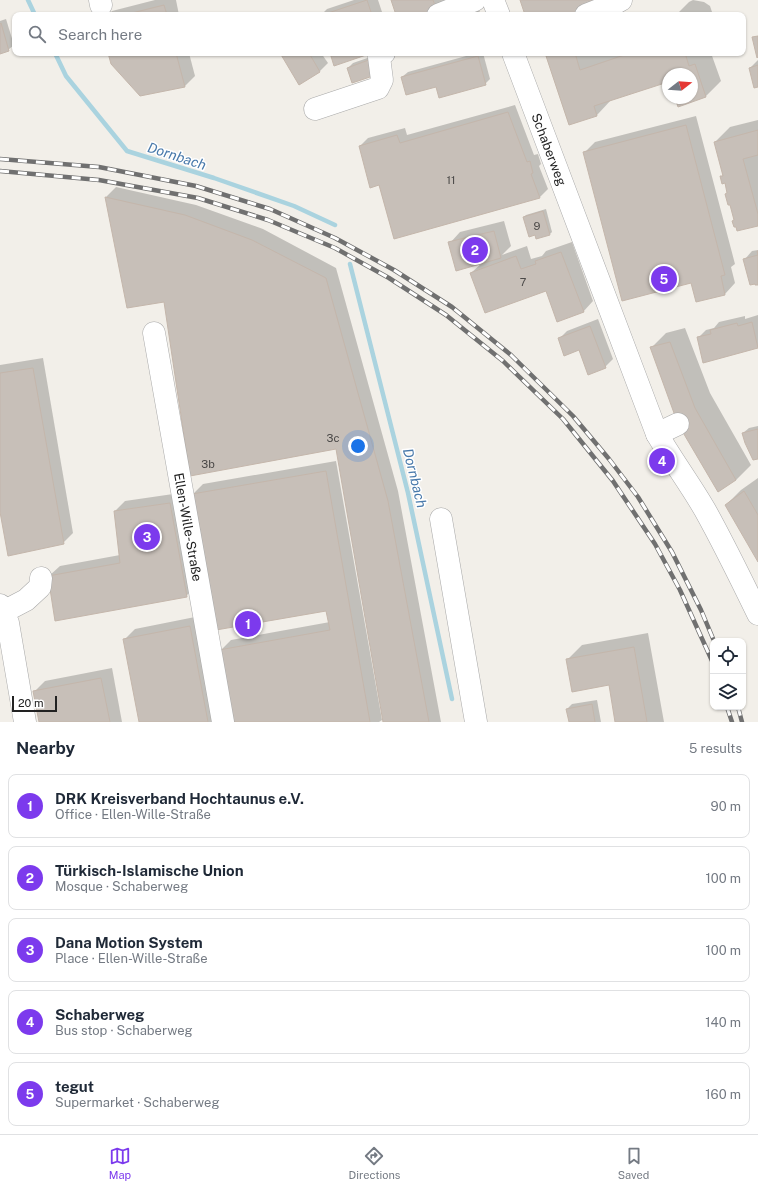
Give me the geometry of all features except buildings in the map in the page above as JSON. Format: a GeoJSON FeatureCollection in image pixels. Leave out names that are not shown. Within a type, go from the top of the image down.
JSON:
{"type":"FeatureCollection","features":[{"type":"Feature","properties":{"kind":"street"},"geometry":{"type":"LineString","coordinates":[[445,12],[475,0]]}},
{"type":"Feature","properties":{"kind":"street"},"geometry":{"type":"LineString","coordinates":[[493,0],[498,12]]}},
{"type":"Feature","properties":{"kind":"street"},"geometry":{"type":"LineString","coordinates":[[594,12],[621,0]]}},
{"type":"Feature","properties":{"kind":"street"},"geometry":{"type":"LineString","coordinates":[[315,109],[378,88],[382,80],[379,57],[380,56]]}},
{"type":"Feature","properties":{"kind":"street","name":"Schaberweg"},"geometry":{"type":"LineString","coordinates":[[514,56],[658,434],[670,457],[704,508],[758,614]]}},
{"type":"Feature","properties":{"kind":"street","name":"Ellen-Wille-Straße"},"geometry":{"type":"LineString","coordinates":[[154,333],[223,722]]}},
{"type":"Feature","properties":{"kind":"street"},"geometry":{"type":"LineString","coordinates":[[658,434],[678,424]]}},
{"type":"Feature","properties":{"kind":"street"},"geometry":{"type":"LineString","coordinates":[[441,519],[476,722]]}},
{"type":"Feature","properties":{"kind":"street"},"geometry":{"type":"LineString","coordinates":[[25,722],[15,657],[8,623],[2,608],[26,600],[40,587],[41,578]]}},
{"type":"Feature","properties":{"kind":"waterway","name":"Dornbach"},"geometry":{"type":"LineString","coordinates":[[28,0],[34,12]]}},
{"type":"Feature","properties":{"kind":"waterway","name":"Dornbach"},"geometry":{"type":"LineString","coordinates":[[56,56],[66,76],[127,151],[214,178],[294,206],[335,225]]}},
{"type":"Feature","properties":{"kind":"waterway","name":"Dornbach"},"geometry":{"type":"LineString","coordinates":[[350,264],[408,493],[452,699]]}},
{"type":"Feature","properties":{"kind":"railway"},"geometry":{"type":"LineString","coordinates":[[0,159],[99,167],[196,186],[270,209],[335,238],[394,270],[452,307],[511,355],[573,416],[609,459],[638,497],[672,552],[701,610],[713,638]]}},
{"type":"Feature","properties":{"kind":"railway"},"geometry":{"type":"LineString","coordinates":[[0,171],[99,180],[198,198],[268,220],[335,248],[389,278],[446,315],[503,361],[563,419],[613,481],[655,544],[680,590],[710,656]]}},
{"type":"Feature","properties":{"kind":"railway"},"geometry":{"type":"LineString","coordinates":[[728,710],[732,722]]}},
{"type":"Feature","properties":{"kind":"railway"},"geometry":{"type":"LineString","coordinates":[[739,710],[742,722]]}},
{"type":"Feature","properties":{"kind":"place","name":"Türkisch-Islamische Union"},"geometry":{"type":"Point","coordinates":[475,250]}},
{"type":"Feature","properties":{"kind":"place","name":"tegut"},"geometry":{"type":"Point","coordinates":[664,279]}},
{"type":"Feature","properties":{"kind":"place","name":"Schaberweg"},"geometry":{"type":"Point","coordinates":[662,461]}},
{"type":"Feature","properties":{"kind":"place","name":"Dana Motion System"},"geometry":{"type":"Point","coordinates":[147,537]}},
{"type":"Feature","properties":{"kind":"place","name":"DRK Kreisverband Hochtaunus e.V."},"geometry":{"type":"Point","coordinates":[248,624]}}]}
